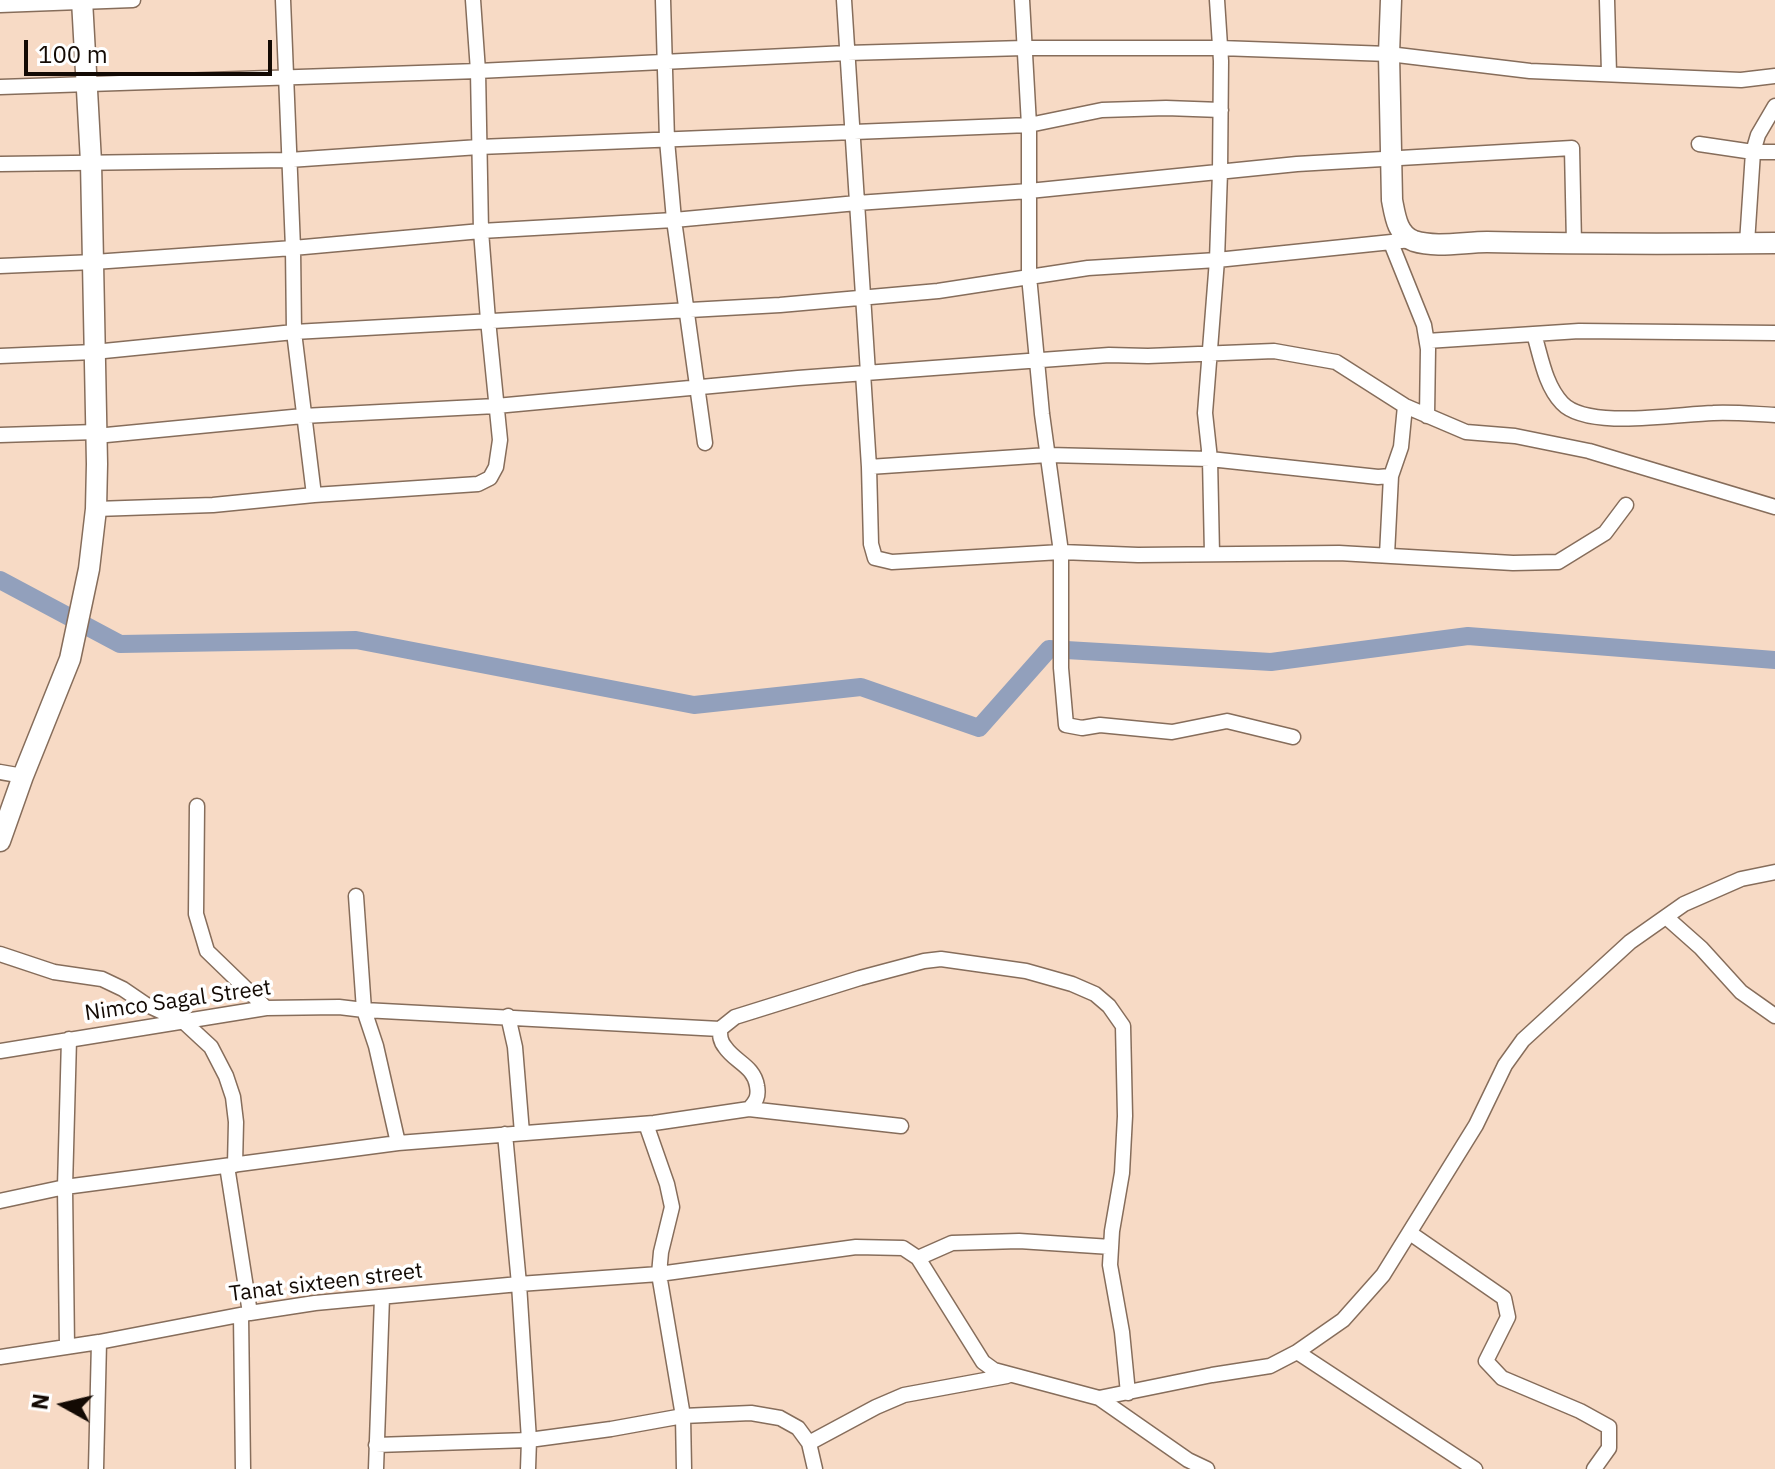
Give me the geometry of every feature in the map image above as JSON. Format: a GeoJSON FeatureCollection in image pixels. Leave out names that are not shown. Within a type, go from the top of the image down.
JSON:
{"type":"FeatureCollection","features":[{"type":"Feature","properties":{"kind":"street"},"geometry":{"type":"LineString","coordinates":[[0,5],[133,0]]}},
{"type":"Feature","properties":{"kind":"street"},"geometry":{"type":"LineString","coordinates":[[283,0],[294,332],[314,495]]}},
{"type":"Feature","properties":{"kind":"street"},"geometry":{"type":"LineString","coordinates":[[96,509],[213,505],[478,484],[490,478],[496,467],[500,440],[481,231],[478,71],[473,0]]}},
{"type":"Feature","properties":{"kind":"street"},"geometry":{"type":"LineString","coordinates":[[663,0],[667,140],[674,220],[705,443]]}},
{"type":"Feature","properties":{"kind":"street"},"geometry":{"type":"LineString","coordinates":[[844,0],[863,297],[871,544],[875,558],[892,562],[1061,552],[1138,555],[1339,553],[1513,563],[1558,562],[1605,533],[1626,505]]}},
{"type":"Feature","properties":{"kind":"street"},"geometry":{"type":"LineString","coordinates":[[1022,0],[1029,125],[1029,276],[1061,552],[1061,668],[1066,725],[1172,732],[1227,721],[1293,737]]}},
{"type":"Feature","properties":{"kind":"street"},"geometry":{"type":"LineString","coordinates":[[1212,554],[1210,459],[1205,413],[1217,260],[1220,172],[1217,0]]}},
{"type":"Feature","properties":{"kind":"street"},"geometry":{"type":"LineString","coordinates":[[1391,0],[1389,54],[1395,217],[1427,341],[1427,416]]}},
{"type":"Feature","properties":{"kind":"street"},"geometry":{"type":"LineString","coordinates":[[1607,0],[1609,73]]}},
{"type":"Feature","properties":{"kind":"street"},"geometry":{"type":"LineString","coordinates":[[0,841],[75,639],[89,569],[96,509],[94,262],[82,2]]}},
{"type":"Feature","properties":{"kind":"street"},"geometry":{"type":"LineString","coordinates":[[0,87],[1024,48],[1220,48],[1389,54],[1530,71],[1728,80],[1775,76]]}},
{"type":"Feature","properties":{"kind":"street"},"geometry":{"type":"LineString","coordinates":[[1747,243],[1753,152],[1758,135],[1775,106]]}},
{"type":"Feature","properties":{"kind":"street"},"geometry":{"type":"LineString","coordinates":[[0,164],[289,160],[479,147],[1029,125],[1102,110],[1221,110]]}},
{"type":"Feature","properties":{"kind":"street"},"geometry":{"type":"LineString","coordinates":[[1699,144],[1775,152]]}},
{"type":"Feature","properties":{"kind":"street"},"geometry":{"type":"LineString","coordinates":[[0,266],[94,262],[481,231],[674,220],[1029,191],[1297,164],[1572,148],[1574,244]]}},
{"type":"Feature","properties":{"kind":"street"},"geometry":{"type":"LineString","coordinates":[[0,356],[94,352],[294,332],[780,305],[938,291],[1088,268],[1217,260],[1401,242],[1775,243]]}},
{"type":"Feature","properties":{"kind":"street"},"geometry":{"type":"LineString","coordinates":[[1427,341],[1579,331],[1775,333]]}},
{"type":"Feature","properties":{"kind":"street"},"geometry":{"type":"LineString","coordinates":[[1534,334],[1549,384],[1571,411],[1606,418],[1715,413],[1775,415]]}},
{"type":"Feature","properties":{"kind":"street"},"geometry":{"type":"LineString","coordinates":[[0,435],[96,434],[303,416],[496,406],[1109,355],[1274,351],[1336,362],[1405,406],[1466,432],[1515,436],[1589,451],[1775,507]]}},
{"type":"Feature","properties":{"kind":"street"},"geometry":{"type":"LineString","coordinates":[[1387,555],[1391,476],[1401,447],[1405,406]]}},
{"type":"Feature","properties":{"kind":"street"},"geometry":{"type":"LineString","coordinates":[[869,467],[1048,455],[1210,459],[1391,476]]}},
{"type":"Feature","properties":{"kind":"street"},"geometry":{"type":"LineString","coordinates":[[0,772],[23,776]]}},
{"type":"Feature","properties":{"kind":"street"},"geometry":{"type":"LineString","coordinates":[[197,806],[196,914],[207,951],[266,1008]]}},
{"type":"Feature","properties":{"kind":"street"},"geometry":{"type":"LineString","coordinates":[[1099,1398],[1270,1366],[1297,1352],[1343,1320],[1383,1275],[1410,1233],[1476,1125],[1505,1065],[1523,1040],[1630,942],[1684,904],[1741,879],[1775,872]]}},
{"type":"Feature","properties":{"kind":"street"},"geometry":{"type":"LineString","coordinates":[[356,896],[364,1010],[376,1046],[398,1143]]}},
{"type":"Feature","properties":{"kind":"street"},"geometry":{"type":"LineString","coordinates":[[1666,917],[1701,948],[1741,992],[1775,1016]]}},
{"type":"Feature","properties":{"kind":"street"},"geometry":{"type":"LineString","coordinates":[[0,954],[54,972],[102,979],[123,989],[145,1004],[184,1022],[211,1047],[226,1076],[236,1122],[231,1166],[245,1314],[243,1469]]}},
{"type":"Feature","properties":{"kind":"street"},"geometry":{"type":"LineString","coordinates":[[749,1109],[757,1100],[756,1076],[726,1049],[720,1038],[720,1029],[735,1017],[860,978],[941,959],[1026,971],[1095,994],[1109,1006],[1123,1026],[1125,1116],[1122,1173],[1110,1265],[1122,1332],[1128,1393]]}},
{"type":"Feature","properties":{"kind":"street","name":"Nimco Sagal Street"},"geometry":{"type":"LineString","coordinates":[[0,1051],[266,1008],[339,1007],[720,1029]]}},
{"type":"Feature","properties":{"kind":"street"},"geometry":{"type":"LineString","coordinates":[[508,1016],[515,1047],[522,1133]]}},
{"type":"Feature","properties":{"kind":"street"},"geometry":{"type":"LineString","coordinates":[[67,1347],[65,1187],[69,1039]]}},
{"type":"Feature","properties":{"kind":"street"},"geometry":{"type":"LineString","coordinates":[[0,1201],[65,1187],[398,1143],[646,1124],[749,1109],[901,1126]]}},
{"type":"Feature","properties":{"kind":"street"},"geometry":{"type":"LineString","coordinates":[[646,1124],[672,1207],[659,1274],[683,1416],[684,1469]]}},
{"type":"Feature","properties":{"kind":"street"},"geometry":{"type":"LineString","coordinates":[[505,1134],[519,1284],[529,1440],[528,1469]]}},
{"type":"Feature","properties":{"kind":"street"},"geometry":{"type":"LineString","coordinates":[[1410,1233],[1504,1298],[1508,1317],[1486,1361],[1502,1378],[1580,1411],[1609,1427],[1609,1448],[1594,1469]]}},
{"type":"Feature","properties":{"kind":"street"},"geometry":{"type":"LineString","coordinates":[[1111,1247],[1019,1241],[952,1243],[918,1258],[983,1362],[994,1370],[1099,1398],[1188,1460],[1207,1469]]}},
{"type":"Feature","properties":{"kind":"street","name":"Tanat sixteen street"},"geometry":{"type":"LineString","coordinates":[[0,1357],[315,1303],[659,1274],[856,1247],[903,1248],[918,1258]]}},
{"type":"Feature","properties":{"kind":"street"},"geometry":{"type":"LineString","coordinates":[[376,1469],[382,1297]]}},
{"type":"Feature","properties":{"kind":"street"},"geometry":{"type":"LineString","coordinates":[[96,1469],[99,1342]]}},
{"type":"Feature","properties":{"kind":"street"},"geometry":{"type":"LineString","coordinates":[[1297,1352],[1475,1469]]}},
{"type":"Feature","properties":{"kind":"street"},"geometry":{"type":"LineString","coordinates":[[809,1443],[904,1395],[1012,1375]]}},
{"type":"Feature","properties":{"kind":"street"},"geometry":{"type":"LineString","coordinates":[[376,1445],[529,1440],[683,1416],[751,1413],[780,1418],[798,1428],[809,1443],[815,1469]]}},
{"type":"Feature","properties":{"kind":"waterway"},"geometry":{"type":"LineString","coordinates":[[0,580],[120,644],[356,640],[694,705],[861,687],[979,728],[1049,649],[1271,662],[1468,636],[1775,660]]}}]}
